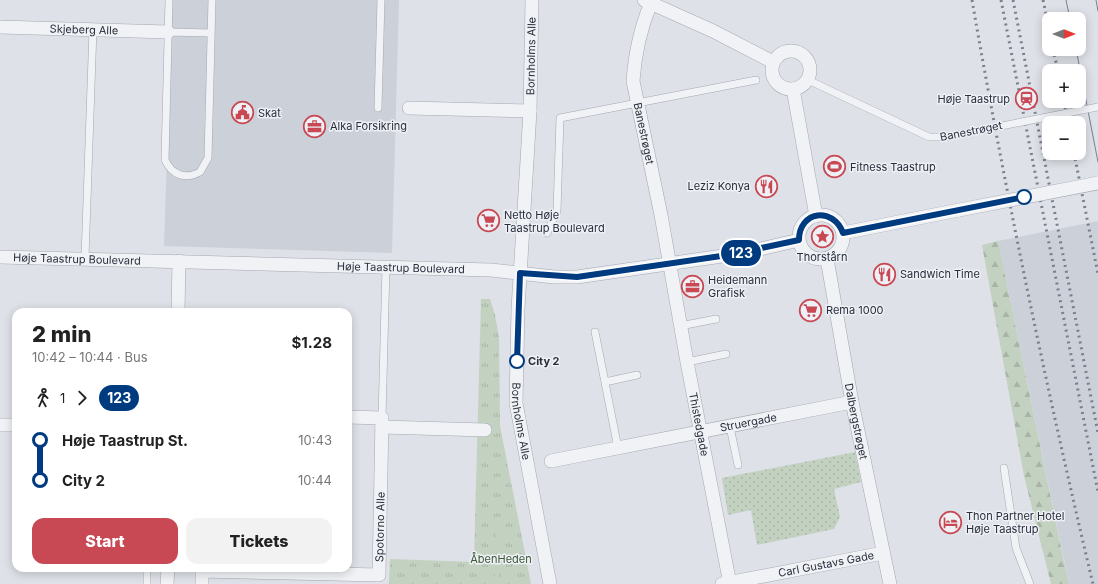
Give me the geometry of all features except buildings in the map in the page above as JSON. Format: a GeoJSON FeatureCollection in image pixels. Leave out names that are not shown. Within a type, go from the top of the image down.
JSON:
{"type":"FeatureCollection","features":[{"type":"Feature","properties":{"kind":"street","name":"Bornholms Alle"},"geometry":{"type":"LineString","coordinates":[[532,0],[530,111],[520,273],[516,403],[550,584]]}},
{"type":"Feature","properties":{"kind":"street","name":"Banestrøget"},"geometry":{"type":"LineString","coordinates":[[670,265],[633,81],[634,58],[647,2],[713,32],[773,62]]}},
{"type":"Feature","properties":{"kind":"street","name":"Skjeberg Alle"},"geometry":{"type":"LineString","coordinates":[[0,27],[168,32]]}},
{"type":"Feature","properties":{"kind":"street"},"geometry":{"type":"LineString","coordinates":[[795,50],[800,52],[810,64],[808,80],[804,84],[793,89],[782,87],[777,84],[772,74],[773,62],[778,55],[785,51],[795,50]]}},
{"type":"Feature","properties":{"kind":"street"},"geometry":{"type":"LineString","coordinates":[[793,89],[816,216]]}},
{"type":"Feature","properties":{"kind":"street","name":"Bornholms Alle"},"geometry":{"type":"LineString","coordinates":[[409,108],[530,111]]}},
{"type":"Feature","properties":{"kind":"street"},"geometry":{"type":"LineString","coordinates":[[843,233],[1098,183]]}},
{"type":"Feature","properties":{"kind":"street"},"geometry":{"type":"LineString","coordinates":[[816,216],[830,217],[836,221],[843,233],[843,239],[838,252],[827,259],[812,258],[801,248],[799,240],[803,225],[811,218],[816,216]]}},
{"type":"Feature","properties":{"kind":"street","name":"Høje Taastrup Boulevard"},"geometry":{"type":"LineString","coordinates":[[0,257],[86,258],[490,270],[577,277],[670,265],[743,253],[799,240]]}},
{"type":"Feature","properties":{"kind":"street","name":"Dalbergstrøget"},"geometry":{"type":"LineString","coordinates":[[827,259],[852,402],[890,584]]}},
{"type":"Feature","properties":{"kind":"street"},"geometry":{"type":"LineString","coordinates":[[178,308],[179,261]]}},
{"type":"Feature","properties":{"kind":"street","name":"Thistedgade"},"geometry":{"type":"LineString","coordinates":[[670,265],[727,583]]}},
{"type":"Feature","properties":{"kind":"street","name":"Struergade"},"geometry":{"type":"LineString","coordinates":[[551,461],[852,402]]}},
{"type":"Feature","properties":{"kind":"street"},"geometry":{"type":"LineString","coordinates":[[352,418],[382,423],[485,430]]}},
{"type":"Feature","properties":{"kind":"street","name":"Spotorno Alle"},"geometry":{"type":"LineString","coordinates":[[273,572],[379,575],[382,423]]}},
{"type":"Feature","properties":{"kind":"street"},"geometry":{"type":"LineString","coordinates":[[0,425],[12,425]]}},
{"type":"Feature","properties":{"kind":"street","name":"Carl Gustavs Gade"},"geometry":{"type":"LineString","coordinates":[[727,583],[883,553]]}},
{"type":"Feature","properties":{"kind":"street"},"geometry":{"type":"LineString","coordinates":[[167,584],[168,572]]}},
{"type":"Feature","properties":{"kind":"street","name":"Spotorno Alle"},"geometry":{"type":"LineString","coordinates":[[202,572],[202,584]]}},
{"type":"Feature","properties":{"kind":"lane"},"geometry":{"type":"LineString","coordinates":[[169,0],[165,160],[168,168],[174,173],[187,177],[200,172],[208,158],[212,0]]}},
{"type":"Feature","properties":{"kind":"lane"},"geometry":{"type":"LineString","coordinates":[[378,108],[381,0]]}},
{"type":"Feature","properties":{"kind":"lane"},"geometry":{"type":"LineString","coordinates":[[86,258],[93,29]]}},
{"type":"Feature","properties":{"kind":"lane"},"geometry":{"type":"LineString","coordinates":[[168,32],[211,33]]}},
{"type":"Feature","properties":{"kind":"lane"},"geometry":{"type":"LineString","coordinates":[[547,232],[557,211],[560,118],[756,80]]}},
{"type":"Feature","properties":{"kind":"lane","name":"Banestrøget"},"geometry":{"type":"LineString","coordinates":[[808,80],[929,137],[946,137],[1098,107]]}},
{"type":"Feature","properties":{"kind":"lane"},"geometry":{"type":"LineString","coordinates":[[382,423],[386,268]]}},
{"type":"Feature","properties":{"kind":"lane"},"geometry":{"type":"LineString","coordinates":[[680,326],[716,319]]}},
{"type":"Feature","properties":{"kind":"lane"},"geometry":{"type":"LineString","coordinates":[[595,332],[618,448]]}},
{"type":"Feature","properties":{"kind":"lane"},"geometry":{"type":"LineString","coordinates":[[687,362],[726,354]]}},
{"type":"Feature","properties":{"kind":"lane"},"geometry":{"type":"LineString","coordinates":[[605,382],[637,375]]}},
{"type":"Feature","properties":{"kind":"lane"},"geometry":{"type":"LineString","coordinates":[[730,426],[738,465]]}},
{"type":"Feature","properties":{"kind":"lane"},"geometry":{"type":"LineString","coordinates":[[1004,468],[1016,548],[1030,584]]}},
{"type":"Feature","properties":{"kind":"lane"},"geometry":{"type":"LineString","coordinates":[[147,572],[147,584]]}},
{"type":"Feature","properties":{"kind":"shaded area"},"geometry":{"type":"Polygon","coordinates":[[[172,0],[399,0],[392,253],[164,246],[172,0]]]}},
{"type":"Feature","properties":{"kind":"shaded area"},"geometry":{"type":"Polygon","coordinates":[[[1098,221],[1098,584],[1069,584],[998,241],[1098,221]]]}},
{"type":"Feature","properties":{"kind":"green space"},"geometry":{"type":"Polygon","coordinates":[[[998,241],[1069,584],[1051,584],[1024,476],[982,245],[998,241]]]}},
{"type":"Feature","properties":{"kind":"green space","name":"ÅbenHeden"},"geometry":{"type":"Polygon","coordinates":[[[481,299],[490,299],[499,337],[500,426],[531,584],[389,584],[390,559],[474,562],[481,299]]]}},
{"type":"Feature","properties":{"kind":"green space"},"geometry":{"type":"Polygon","coordinates":[[[855,452],[861,482],[834,489],[840,517],[834,529],[757,545],[751,510],[728,515],[722,478],[855,452]]]}},
{"type":"Feature","properties":{"kind":"green space"},"geometry":{"type":"Polygon","coordinates":[[[495,525],[500,527],[506,560],[495,584],[490,584],[498,569],[495,525]]]}},
{"type":"Feature","properties":{"kind":"tram line"},"geometry":{"type":"LineString","coordinates":[[1066,0],[1069,12]]}},
{"type":"Feature","properties":{"kind":"tram line"},"geometry":{"type":"LineString","coordinates":[[1096,0],[1098,11]]}},
{"type":"Feature","properties":{"kind":"tram line"},"geometry":{"type":"LineString","coordinates":[[1077,56],[1098,162]]}},
{"type":"Feature","properties":{"kind":"railway"},"geometry":{"type":"LineString","coordinates":[[972,0],[1028,293],[1059,439],[1093,584]]}},
{"type":"Feature","properties":{"kind":"railway"},"geometry":{"type":"LineString","coordinates":[[1001,0],[1098,492]]}},
{"type":"Feature","properties":{"kind":"railway"},"geometry":{"type":"LineString","coordinates":[[1013,0],[1098,433]]}},
{"type":"Feature","properties":{"kind":"railway"},"geometry":{"type":"LineString","coordinates":[[1043,0],[1046,12]]}},
{"type":"Feature","properties":{"kind":"railway"},"geometry":{"type":"LineString","coordinates":[[1055,56],[1056,64]]}},
{"type":"Feature","properties":{"kind":"railway"},"geometry":{"type":"LineString","coordinates":[[1065,108],[1067,116]]}},
{"type":"Feature","properties":{"kind":"railway"},"geometry":{"type":"LineString","coordinates":[[1075,160],[1098,274]]}},
{"type":"Feature","properties":{"kind":"bus line","name":"123"},"geometry":{"type":"LineString","coordinates":[[517,361],[520,273],[554,277],[577,277],[670,265],[743,253],[799,240],[800,230],[803,225],[806,221],[816,216],[823,215],[830,217],[836,221],[843,233],[1024,197]]}},
{"type":"Feature","properties":{"kind":"place","name":"Høje Taastrup"},"geometry":{"type":"Point","coordinates":[1026,99]}},
{"type":"Feature","properties":{"kind":"place","name":"Skat"},"geometry":{"type":"Point","coordinates":[242,113]}},
{"type":"Feature","properties":{"kind":"place","name":"Alka Forsikring"},"geometry":{"type":"Point","coordinates":[314,126]}},
{"type":"Feature","properties":{"kind":"place","name":"Fitness Taastrup"},"geometry":{"type":"Point","coordinates":[834,167]}},
{"type":"Feature","properties":{"kind":"place","name":"Leziz Konya"},"geometry":{"type":"Point","coordinates":[766,186]}},
{"type":"Feature","properties":{"kind":"place","name":"Netto Høje Taastrup Boulevard"},"geometry":{"type":"Point","coordinates":[489,221]}},
{"type":"Feature","properties":{"kind":"place","name":"Thorstårn"},"geometry":{"type":"Point","coordinates":[822,237]}},
{"type":"Feature","properties":{"kind":"place","name":"Sandwich Time"},"geometry":{"type":"Point","coordinates":[884,274]}},
{"type":"Feature","properties":{"kind":"place","name":"Heidemann Grafisk"},"geometry":{"type":"Point","coordinates":[692,286]}},
{"type":"Feature","properties":{"kind":"place","name":"Rema 1000"},"geometry":{"type":"Point","coordinates":[811,310]}},
{"type":"Feature","properties":{"kind":"place","name":"City 2"},"geometry":{"type":"Point","coordinates":[517,361]}},
{"type":"Feature","properties":{"kind":"place","name":"Thon Partner Hotel Høje Taastrup"},"geometry":{"type":"Point","coordinates":[951,522]}}]}
